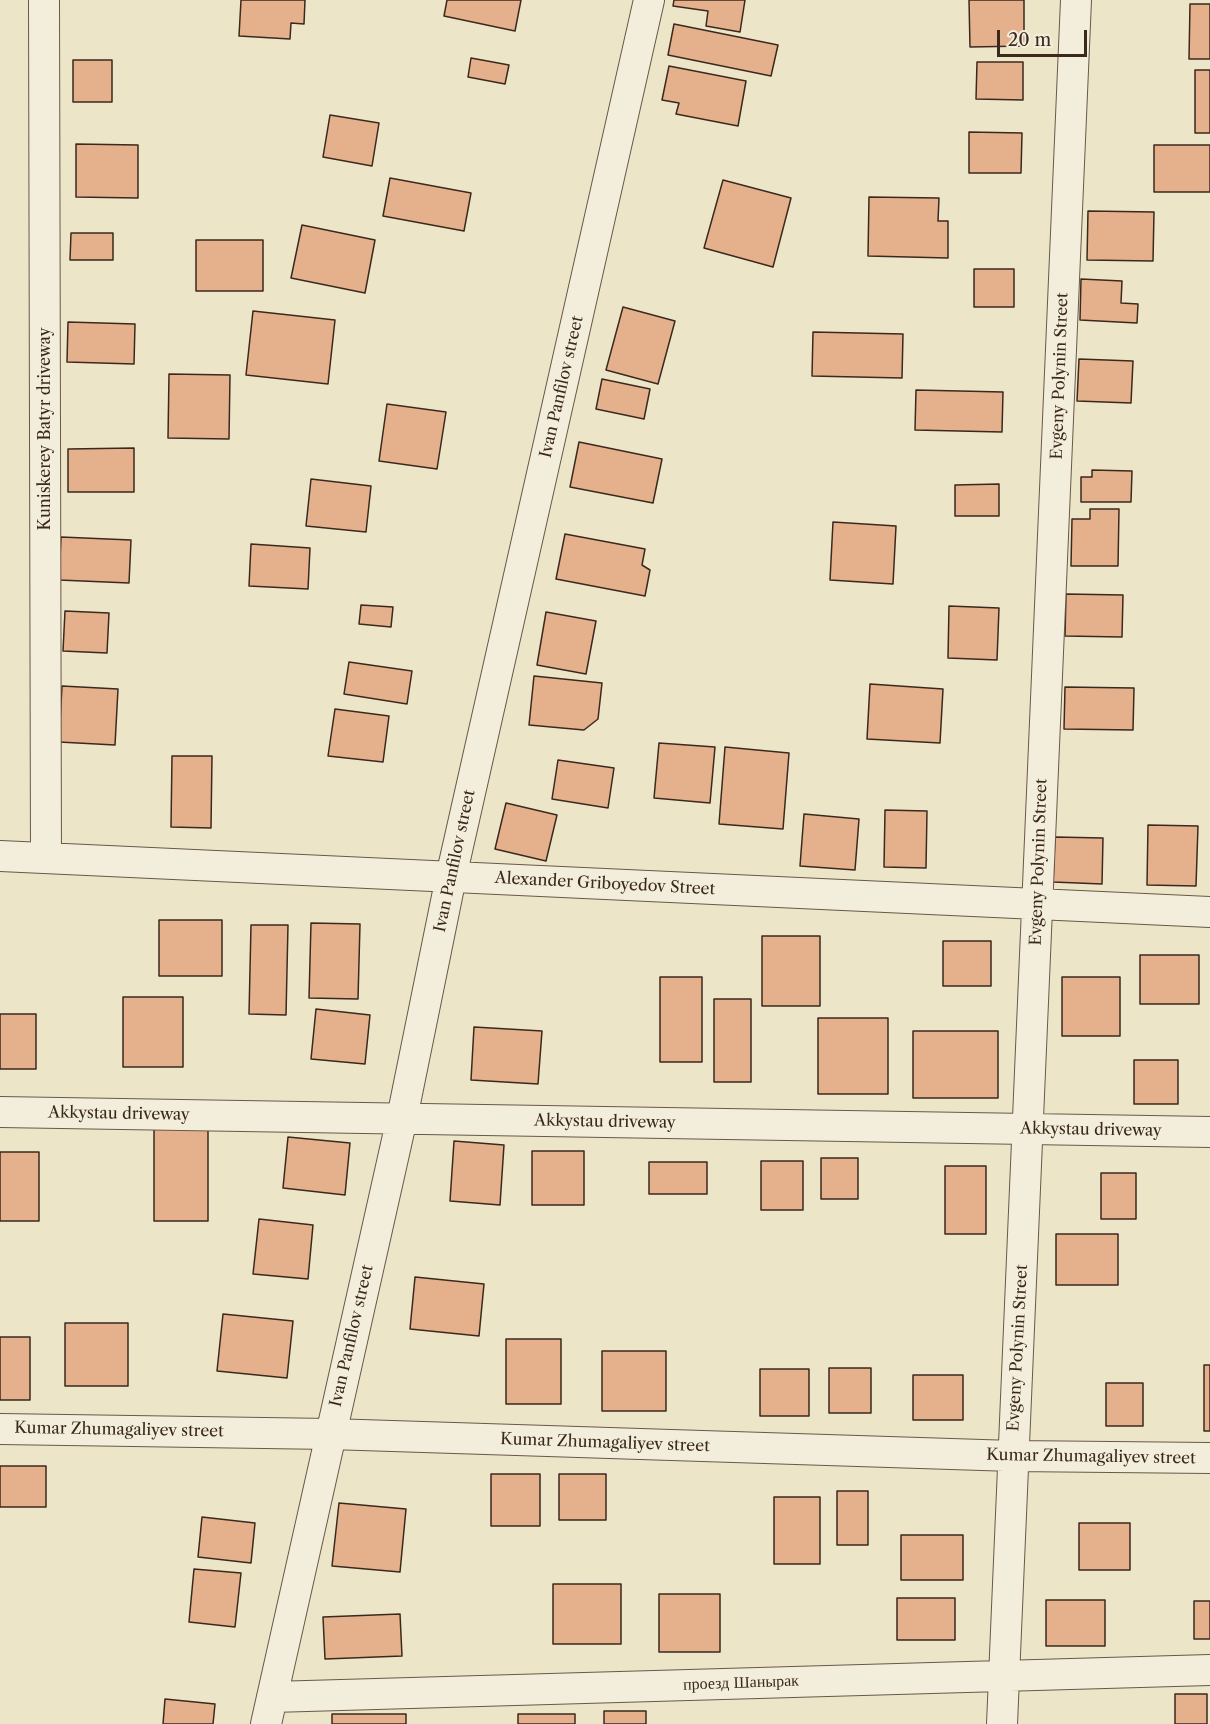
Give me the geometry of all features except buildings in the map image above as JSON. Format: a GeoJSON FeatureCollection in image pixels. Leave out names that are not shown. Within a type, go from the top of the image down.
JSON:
{"type":"FeatureCollection","features":[{"type":"Feature","properties":{"kind":"street","name":"Kuniskerey Batyr driveway"},"geometry":{"type":"LineString","coordinates":[[44,0],[46,858]]}},
{"type":"Feature","properties":{"kind":"street","name":"Ivan Panfilov street"},"geometry":{"type":"LineString","coordinates":[[269,1710],[402,1118],[451,877],[649,0]]}},
{"type":"Feature","properties":{"kind":"street","name":"Evgeny Polynin Street"},"geometry":{"type":"LineString","coordinates":[[1002,1724],[1076,0]]}},
{"type":"Feature","properties":{"kind":"street","name":"Alexander Griboyedov Street"},"geometry":{"type":"LineString","coordinates":[[0,856],[1210,912]]}},
{"type":"Feature","properties":{"kind":"street","name":"Akkystau driveway"},"geometry":{"type":"LineString","coordinates":[[0,1112],[1210,1132]]}},
{"type":"Feature","properties":{"kind":"street","name":"Kumar Zhumagaliyev street"},"geometry":{"type":"LineString","coordinates":[[0,1429],[330,1434],[1013,1456],[1210,1458]]}},
{"type":"Feature","properties":{"kind":"street","name":"проезд Шанырак"},"geometry":{"type":"LineString","coordinates":[[269,1710],[1004,1676],[1210,1670]]}}]}
